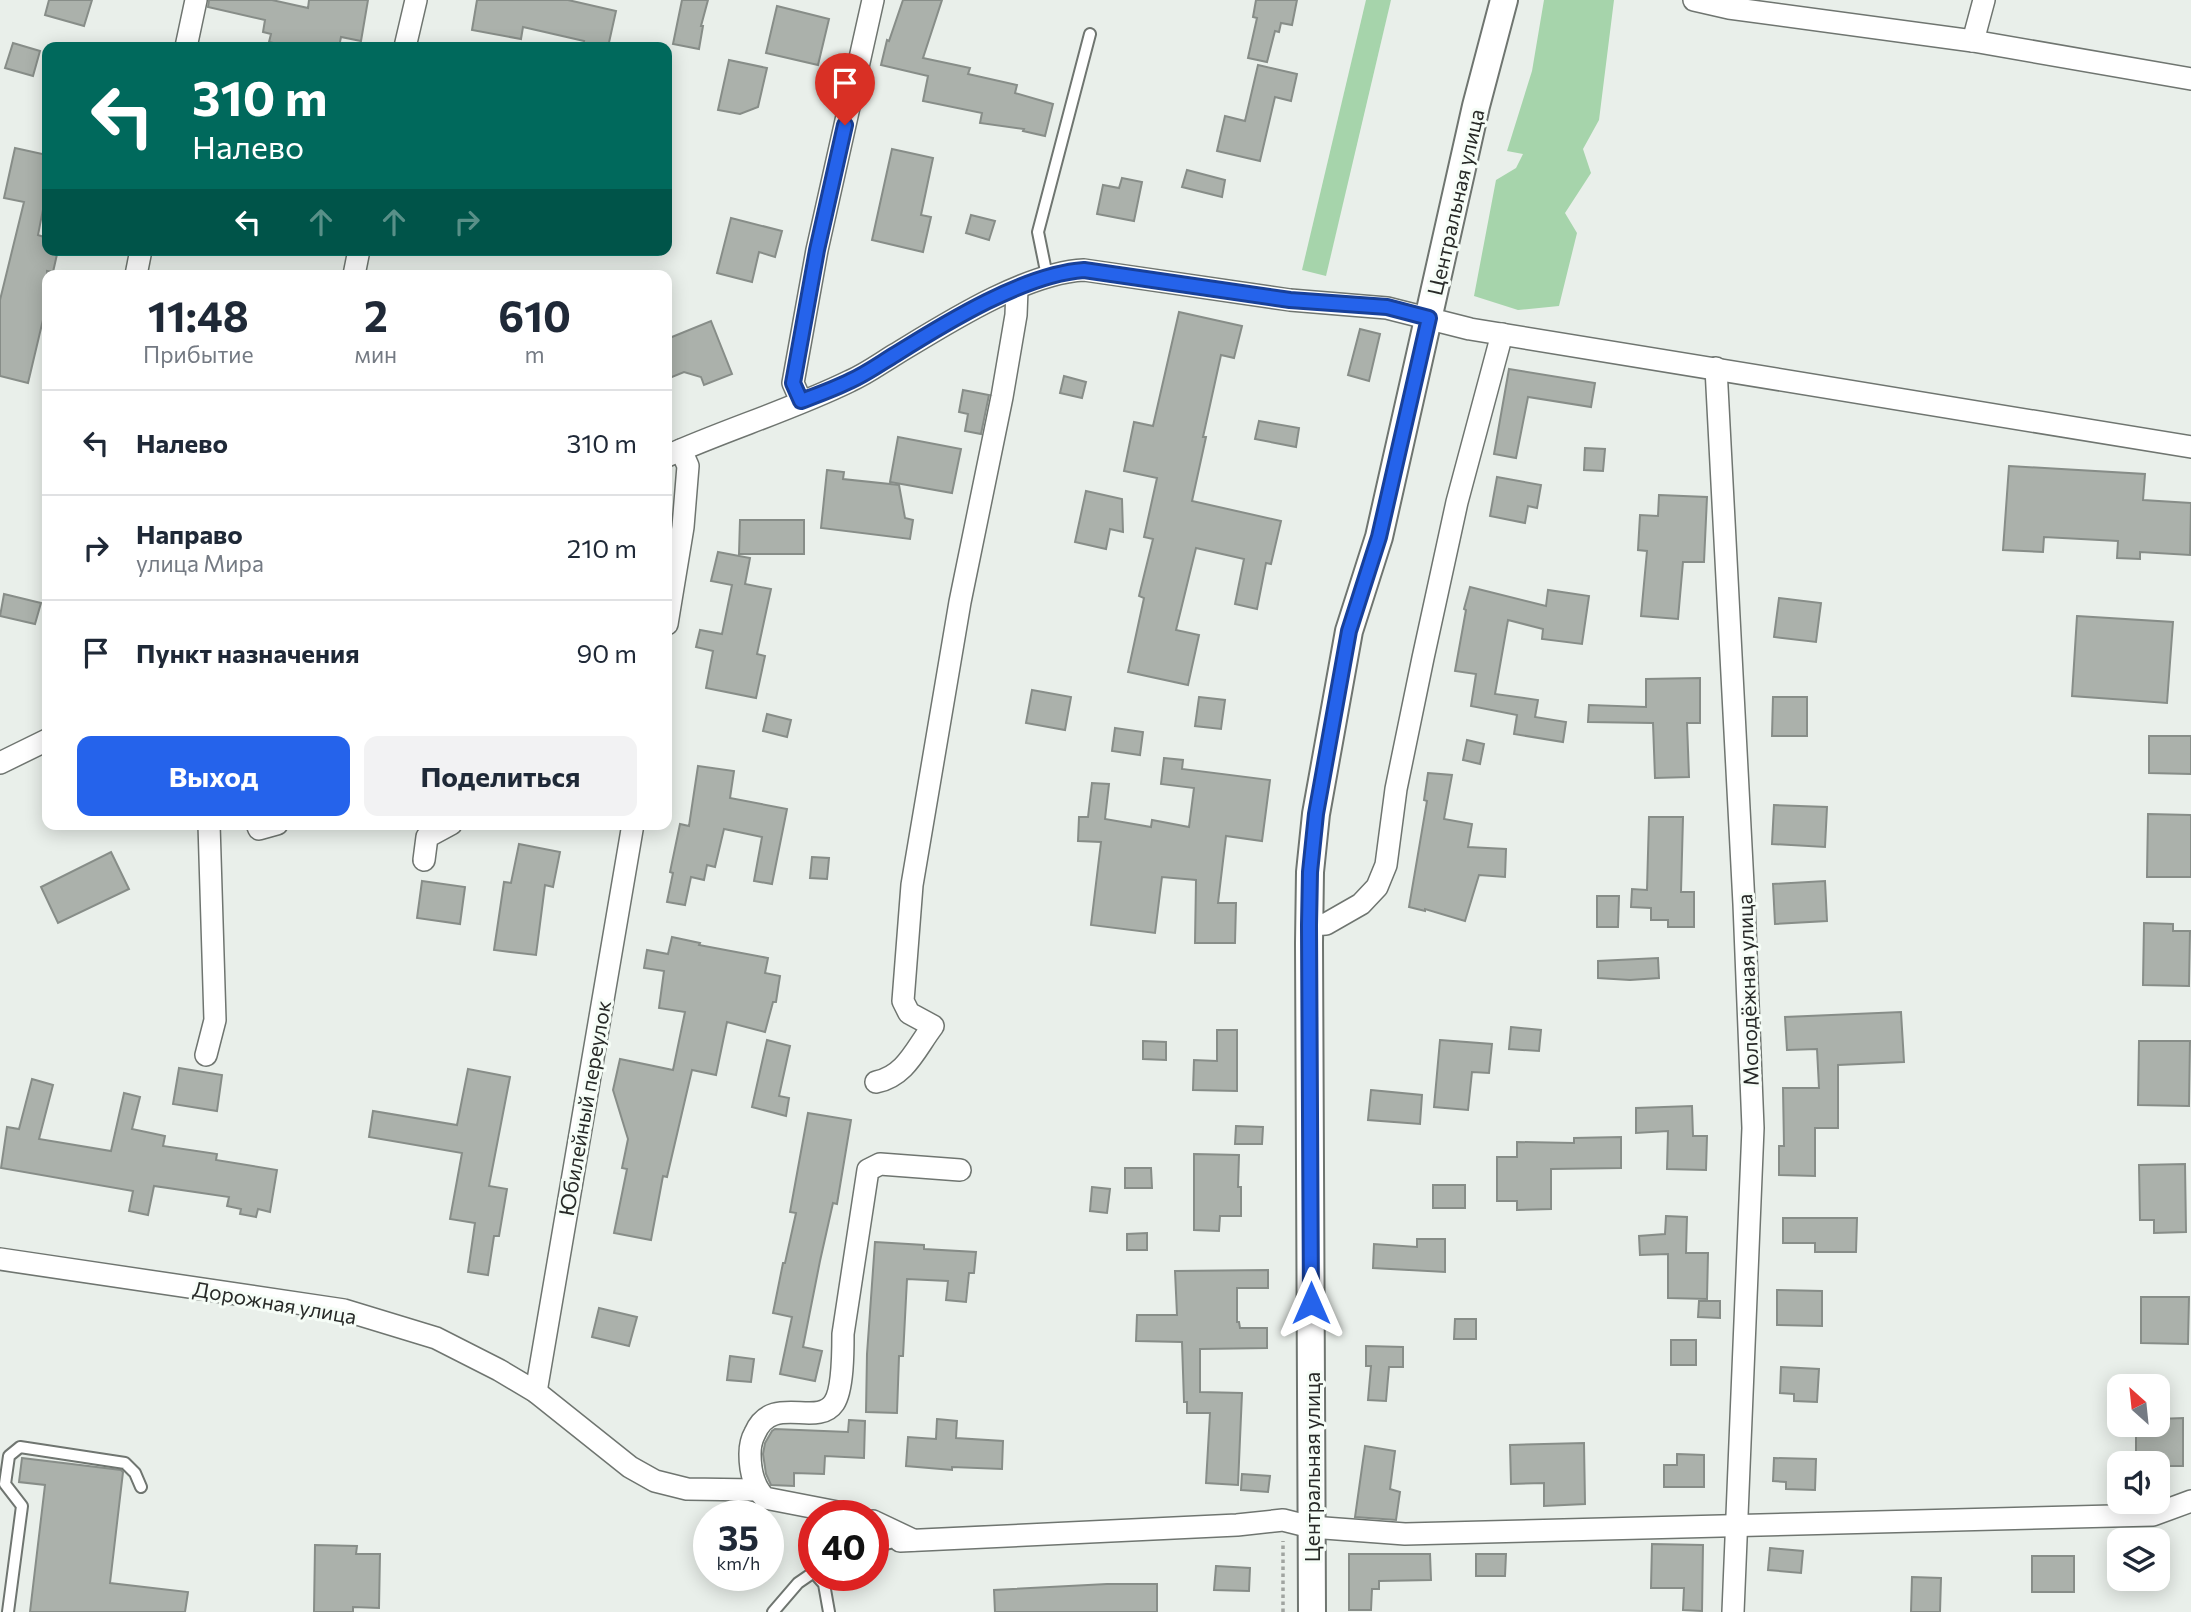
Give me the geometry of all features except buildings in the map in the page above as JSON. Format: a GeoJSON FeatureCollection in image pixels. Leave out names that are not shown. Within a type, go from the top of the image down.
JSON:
{"type":"FeatureCollection","features":[{"type":"Feature","properties":{"kind":"street"},"geometry":{"type":"LineString","coordinates":[[187,42],[196,0]]}},
{"type":"Feature","properties":{"kind":"street"},"geometry":{"type":"LineString","coordinates":[[406,42],[415,0]]}},
{"type":"Feature","properties":{"kind":"street"},"geometry":{"type":"LineString","coordinates":[[801,401],[793,383],[812,276],[873,0]]}},
{"type":"Feature","properties":{"kind":"street","name":"Центральная улица"},"geometry":{"type":"LineString","coordinates":[[1312,1612],[1309,925],[1310,872],[1316,814],[1349,631],[1379,537],[1476,106],[1504,0]]}},
{"type":"Feature","properties":{"kind":"street"},"geometry":{"type":"LineString","coordinates":[[1694,0],[1729,8],[1973,41],[2191,79]]}},
{"type":"Feature","properties":{"kind":"street"},"geometry":{"type":"LineString","coordinates":[[1973,41],[1984,0]]}},
{"type":"Feature","properties":{"kind":"street"},"geometry":{"type":"LineString","coordinates":[[672,594],[683,527],[688,466],[674,453],[851,381],[995,298],[1047,276],[1067,271],[1084,270],[1290,300],[1387,307],[1502,334],[2191,447]]}},
{"type":"Feature","properties":{"kind":"street"},"geometry":{"type":"LineString","coordinates":[[876,1082],[889,1080],[900,1072],[933,1026],[909,1013],[904,1001],[912,885],[960,602],[1002,397],[1016,315],[1017,289]]}},
{"type":"Feature","properties":{"kind":"street"},"geometry":{"type":"LineString","coordinates":[[1309,925],[1326,924],[1361,904],[1377,887],[1386,866],[1396,789],[1457,502],[1502,334]]}},
{"type":"Feature","properties":{"kind":"street","name":"Молодёжная улица"},"geometry":{"type":"LineString","coordinates":[[1716,368],[1753,1128],[1733,1612]]}},
{"type":"Feature","properties":{"kind":"street"},"geometry":{"type":"LineString","coordinates":[[0,763],[42,742]]}},
{"type":"Feature","properties":{"kind":"street"},"geometry":{"type":"LineString","coordinates":[[206,1055],[215,1020],[209,830]]}},
{"type":"Feature","properties":{"kind":"street"},"geometry":{"type":"LineString","coordinates":[[424,860],[426,837],[439,830]]}},
{"type":"Feature","properties":{"kind":"street","name":"Юбилейный переулок"},"geometry":{"type":"LineString","coordinates":[[536,1392],[632,830]]}},
{"type":"Feature","properties":{"kind":"street"},"geometry":{"type":"LineString","coordinates":[[798,1505],[765,1498],[757,1489],[750,1466],[750,1444],[759,1424],[768,1416],[786,1412],[812,1413],[828,1409],[835,1402],[867,1170],[880,1164],[960,1170]]}},
{"type":"Feature","properties":{"kind":"street","name":"Дорожная улица"},"geometry":{"type":"LineString","coordinates":[[0,1259],[344,1310],[436,1338],[499,1370],[536,1392],[630,1467],[655,1481],[687,1489],[757,1489]]}},
{"type":"Feature","properties":{"kind":"street"},"geometry":{"type":"LineString","coordinates":[[889,1530],[906,1540],[1237,1525],[1283,1520],[1311,1527],[1405,1534],[2153,1515],[2191,1501]]}},
{"type":"Feature","properties":{"kind":"lane"},"geometry":{"type":"LineString","coordinates":[[1047,276],[1038,232],[1090,34]]}},
{"type":"Feature","properties":{"kind":"lane"},"geometry":{"type":"LineString","coordinates":[[8,1612],[22,1506],[5,1484],[9,1456],[20,1447],[125,1463],[135,1473],[141,1487]]}},
{"type":"Feature","properties":{"kind":"lane"},"geometry":{"type":"LineString","coordinates":[[889,1543],[906,1540]]}},
{"type":"Feature","properties":{"kind":"lane"},"geometry":{"type":"LineString","coordinates":[[773,1612],[798,1583]]}},
{"type":"Feature","properties":{"kind":"lane"},"geometry":{"type":"LineString","coordinates":[[825,1591],[829,1612]]}},
{"type":"Feature","properties":{"kind":"path"},"geometry":{"type":"LineString","coordinates":[[1283,1520],[1283,1612]]}},
{"type":"Feature","properties":{"kind":"green space"},"geometry":{"type":"Polygon","coordinates":[[[1366,0],[1391,0],[1326,276],[1302,270],[1366,0]]]}},
{"type":"Feature","properties":{"kind":"green space"},"geometry":{"type":"Polygon","coordinates":[[[1544,0],[1614,0],[1599,120],[1583,149],[1591,173],[1565,213],[1577,233],[1559,306],[1518,310],[1474,296],[1496,180],[1516,168],[1523,154],[1507,151],[1532,71],[1544,0]]]}},
{"type":"Feature","properties":{"kind":"route"},"geometry":{"type":"LineString","coordinates":[[845,125],[817,250],[793,383],[801,401],[851,381],[995,298],[1047,276],[1067,271],[1084,270],[1290,300],[1387,307],[1429,318],[1379,537],[1349,631],[1316,814],[1310,872],[1309,925],[1311,1303]]}}]}
